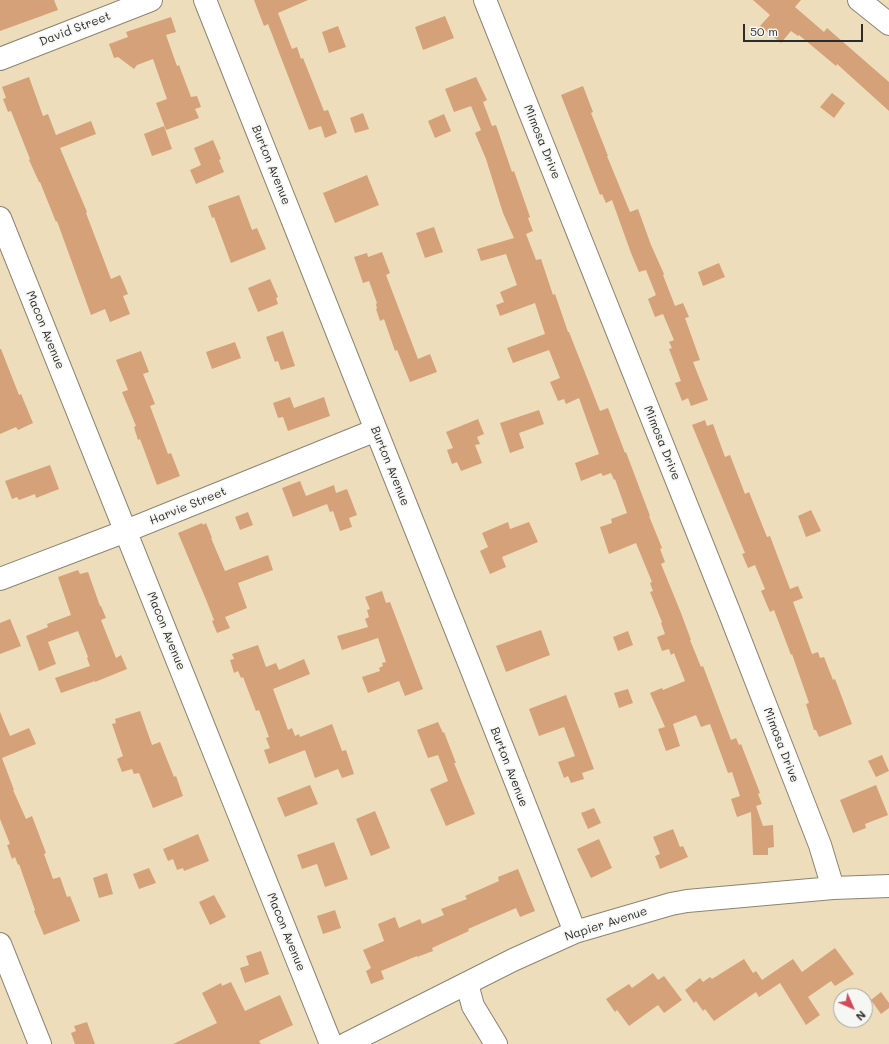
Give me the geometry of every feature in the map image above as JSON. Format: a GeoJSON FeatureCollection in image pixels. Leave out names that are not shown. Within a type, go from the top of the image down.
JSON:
{"type":"FeatureCollection","features":[{"type":"Feature","properties":{"kind":"street","name":"David Street"},"geometry":{"type":"LineString","coordinates":[[0,59],[151,0]]}},
{"type":"Feature","properties":{"kind":"street","name":"Burton Avenue"},"geometry":{"type":"LineString","coordinates":[[205,0],[575,932]]}},
{"type":"Feature","properties":{"kind":"street","name":"Mimosa Drive"},"geometry":{"type":"LineString","coordinates":[[486,0],[730,614],[820,845],[834,888]]}},
{"type":"Feature","properties":{"kind":"street"},"geometry":{"type":"LineString","coordinates":[[859,0],[889,24]]}},
{"type":"Feature","properties":{"kind":"street","name":"Macon Avenue"},"geometry":{"type":"LineString","coordinates":[[0,218],[331,1044]]}},
{"type":"Feature","properties":{"kind":"street","name":"Harvie Street"},"geometry":{"type":"LineString","coordinates":[[0,579],[126,531],[376,430]]}},
{"type":"Feature","properties":{"kind":"street","name":"Napier Avenue"},"geometry":{"type":"LineString","coordinates":[[346,1044],[513,960],[575,932],[671,904],[687,901],[834,888],[889,886]]}},
{"type":"Feature","properties":{"kind":"street"},"geometry":{"type":"LineString","coordinates":[[0,944],[40,1044]]}},
{"type":"Feature","properties":{"kind":"street"},"geometry":{"type":"LineString","coordinates":[[467,984],[472,1006],[496,1044]]}},
{"type":"Feature","properties":{"kind":"building"},"geometry":{"type":"Polygon","coordinates":[[[0,0],[54,0],[58,10],[0,31],[0,0]]]}},
{"type":"Feature","properties":{"kind":"building"},"geometry":{"type":"Polygon","coordinates":[[[254,0],[308,0],[278,13],[292,49],[297,47],[301,59],[303,58],[324,111],[328,110],[337,133],[325,138],[321,126],[309,130],[268,24],[264,26],[254,0]]]}},
{"type":"Feature","properties":{"kind":"building"},"geometry":{"type":"Polygon","coordinates":[[[753,0],[801,0],[795,7],[824,32],[827,28],[889,82],[889,111],[837,64],[836,66],[799,35],[798,36],[791,31],[781,43],[760,26],[770,15],[753,0]]]}},
{"type":"Feature","properties":{"kind":"building"},"geometry":{"type":"Polygon","coordinates":[[[445,16],[454,38],[423,50],[415,27],[445,16]]]}},
{"type":"Feature","properties":{"kind":"building"},"geometry":{"type":"Polygon","coordinates":[[[171,17],[176,32],[166,35],[177,66],[179,65],[191,97],[197,96],[201,107],[195,109],[199,118],[166,130],[156,103],[167,99],[153,59],[137,65],[134,69],[118,57],[114,58],[109,44],[128,37],[126,32],[171,17]]]}},
{"type":"Feature","properties":{"kind":"building"},"geometry":{"type":"Polygon","coordinates":[[[338,26],[346,47],[329,53],[322,32],[338,26]]]}},
{"type":"Feature","properties":{"kind":"building"},"geometry":{"type":"Polygon","coordinates":[[[29,77],[43,116],[48,114],[56,135],[91,121],[96,134],[60,148],[87,212],[86,213],[111,279],[120,275],[128,294],[123,296],[130,314],[110,322],[105,309],[91,315],[57,221],[56,222],[40,182],[29,160],[30,159],[11,111],[8,112],[3,99],[6,98],[2,87],[29,77]]]}},
{"type":"Feature","properties":{"kind":"building"},"geometry":{"type":"Polygon","coordinates":[[[476,77],[487,100],[483,102],[492,126],[496,125],[512,172],[514,171],[530,217],[528,218],[533,231],[526,234],[536,260],[541,259],[553,295],[555,294],[568,332],[600,411],[608,408],[625,453],[626,452],[662,548],[660,549],[665,562],[661,564],[681,613],[690,640],[701,667],[703,666],[731,740],[736,738],[739,745],[741,744],[760,793],[758,794],[762,804],[756,806],[763,826],[773,825],[774,847],[768,848],[768,855],[753,855],[751,812],[737,817],[731,799],[740,796],[732,772],[728,773],[710,724],[701,727],[696,715],[673,724],[680,746],[666,751],[658,729],[665,727],[650,693],[662,688],[663,690],[685,681],[674,653],[671,655],[669,649],[662,651],[657,637],[665,634],[661,623],[662,622],[650,592],[653,591],[650,583],[652,582],[636,543],[609,554],[600,527],[612,523],[611,519],[627,513],[615,479],[614,480],[611,473],[603,476],[601,473],[581,481],[575,463],[599,454],[579,398],[566,404],[564,399],[558,401],[550,382],[560,378],[549,350],[513,363],[507,348],[545,334],[535,303],[500,316],[496,305],[504,302],[500,292],[517,285],[506,254],[481,261],[477,249],[514,238],[503,213],[486,159],[475,133],[481,130],[471,106],[454,112],[445,89],[476,77]]]}},
{"type":"Feature","properties":{"kind":"building"},"geometry":{"type":"Polygon","coordinates":[[[583,86],[607,156],[630,212],[638,209],[675,306],[683,303],[689,317],[685,318],[700,360],[693,362],[708,400],[691,406],[688,398],[682,401],[675,383],[681,381],[669,349],[672,348],[669,342],[674,340],[663,314],[655,317],[648,299],[656,295],[646,270],[639,272],[612,200],[606,203],[602,194],[600,195],[561,95],[583,86]]]}},
{"type":"Feature","properties":{"kind":"building"},"geometry":{"type":"Polygon","coordinates":[[[832,93],[845,103],[834,118],[820,107],[832,93]]]}},
{"type":"Feature","properties":{"kind":"building"},"geometry":{"type":"Polygon","coordinates":[[[363,113],[369,129],[355,133],[350,118],[363,113]]]}},
{"type":"Feature","properties":{"kind":"building"},"geometry":{"type":"Polygon","coordinates":[[[444,114],[451,131],[435,138],[428,121],[444,114]]]}},
{"type":"Feature","properties":{"kind":"building"},"geometry":{"type":"Polygon","coordinates":[[[164,126],[172,149],[152,156],[144,134],[164,126]]]}},
{"type":"Feature","properties":{"kind":"building"},"geometry":{"type":"Polygon","coordinates":[[[213,140],[221,159],[219,160],[224,172],[196,184],[190,170],[201,165],[194,148],[213,140]]]}},
{"type":"Feature","properties":{"kind":"building"},"geometry":{"type":"Polygon","coordinates":[[[367,175],[379,205],[335,223],[323,193],[367,175]]]}},
{"type":"Feature","properties":{"kind":"building"},"geometry":{"type":"Polygon","coordinates":[[[239,195],[252,230],[257,228],[266,249],[231,263],[214,217],[212,218],[208,206],[239,195]]]}},
{"type":"Feature","properties":{"kind":"building"},"geometry":{"type":"Polygon","coordinates":[[[434,227],[443,252],[425,258],[416,233],[434,227]]]}},
{"type":"Feature","properties":{"kind":"building"},"geometry":{"type":"Polygon","coordinates":[[[382,252],[390,273],[386,275],[418,359],[430,354],[437,372],[410,382],[397,350],[395,351],[384,319],[380,321],[376,309],[377,303],[369,281],[363,283],[354,257],[367,253],[368,257],[382,252]]]}},
{"type":"Feature","properties":{"kind":"building"},"geometry":{"type":"Polygon","coordinates":[[[719,263],[725,277],[703,286],[698,272],[719,263]]]}},
{"type":"Feature","properties":{"kind":"building"},"geometry":{"type":"Polygon","coordinates":[[[270,279],[278,297],[276,298],[278,304],[258,312],[248,288],[270,279]]]}},
{"type":"Feature","properties":{"kind":"building"},"geometry":{"type":"Polygon","coordinates":[[[283,331],[295,366],[281,370],[278,361],[275,362],[266,337],[283,331]]]}},
{"type":"Feature","properties":{"kind":"building"},"geometry":{"type":"Polygon","coordinates":[[[235,342],[241,358],[212,369],[206,352],[235,342]]]}},
{"type":"Feature","properties":{"kind":"building"},"geometry":{"type":"Polygon","coordinates":[[[0,349],[19,395],[21,394],[33,423],[18,430],[16,427],[0,434],[0,349]]]}},
{"type":"Feature","properties":{"kind":"building"},"geometry":{"type":"Polygon","coordinates":[[[141,351],[149,372],[143,374],[155,404],[150,406],[168,454],[171,453],[180,476],[157,485],[140,439],[138,440],[134,427],[136,426],[122,392],[128,390],[116,360],[141,351]]]}},
{"type":"Feature","properties":{"kind":"building"},"geometry":{"type":"Polygon","coordinates":[[[290,397],[294,408],[324,397],[330,416],[288,431],[283,417],[278,418],[273,403],[290,397]]]}},
{"type":"Feature","properties":{"kind":"building"},"geometry":{"type":"Polygon","coordinates":[[[539,410],[544,424],[519,433],[524,448],[510,453],[500,423],[539,410]]]}},
{"type":"Feature","properties":{"kind":"building"},"geometry":{"type":"Polygon","coordinates":[[[478,419],[484,434],[477,437],[480,444],[475,445],[482,463],[461,471],[457,462],[452,464],[447,450],[453,448],[446,432],[478,419]]]}},
{"type":"Feature","properties":{"kind":"building"},"geometry":{"type":"Polygon","coordinates":[[[705,420],[707,426],[713,424],[725,457],[730,455],[745,494],[749,492],[767,537],[770,536],[790,589],[798,586],[803,598],[793,602],[812,654],[818,652],[820,658],[824,657],[833,680],[835,679],[852,724],[819,737],[816,730],[814,730],[806,704],[809,703],[792,654],[791,655],[774,610],[770,612],[761,591],[765,589],[755,565],[748,568],[742,554],[745,553],[692,425],[705,420]]]}},
{"type":"Feature","properties":{"kind":"building"},"geometry":{"type":"Polygon","coordinates":[[[50,465],[59,489],[36,498],[35,494],[19,500],[17,497],[12,499],[5,481],[50,465]]]}},
{"type":"Feature","properties":{"kind":"building"},"geometry":{"type":"Polygon","coordinates":[[[300,481],[306,496],[334,485],[336,493],[347,489],[357,515],[349,518],[352,527],[340,531],[333,511],[330,512],[327,504],[293,517],[282,488],[300,481]]]}},
{"type":"Feature","properties":{"kind":"building"},"geometry":{"type":"Polygon","coordinates":[[[811,510],[821,531],[806,537],[798,516],[811,510]]]}},
{"type":"Feature","properties":{"kind":"building"},"geometry":{"type":"Polygon","coordinates":[[[248,512],[253,525],[240,530],[235,517],[248,512]]]}},
{"type":"Feature","properties":{"kind":"building"},"geometry":{"type":"Polygon","coordinates":[[[508,522],[510,529],[529,522],[538,542],[502,557],[506,567],[490,574],[480,551],[488,547],[482,533],[508,522]]]}},
{"type":"Feature","properties":{"kind":"building"},"geometry":{"type":"Polygon","coordinates":[[[202,523],[203,525],[206,523],[225,571],[268,555],[273,570],[238,583],[247,608],[225,617],[230,628],[217,633],[207,602],[178,533],[202,523]]]}},
{"type":"Feature","properties":{"kind":"building"},"geometry":{"type":"Polygon","coordinates":[[[78,570],[80,574],[88,572],[100,606],[106,618],[101,620],[116,658],[121,655],[127,669],[95,682],[61,693],[55,678],[90,666],[78,631],[48,642],[56,664],[39,671],[26,636],[48,627],[47,624],[71,615],[58,577],[78,570]]]}},
{"type":"Feature","properties":{"kind":"building"},"geometry":{"type":"Polygon","coordinates":[[[382,591],[386,603],[390,602],[423,689],[405,696],[399,681],[368,693],[362,677],[380,671],[379,668],[383,666],[382,663],[386,662],[378,638],[342,650],[337,636],[368,627],[365,619],[369,617],[367,610],[370,609],[365,597],[382,591]]]}},
{"type":"Feature","properties":{"kind":"building"},"geometry":{"type":"Polygon","coordinates":[[[10,619],[21,646],[0,654],[0,623],[10,619]]]}},
{"type":"Feature","properties":{"kind":"building"},"geometry":{"type":"Polygon","coordinates":[[[541,630],[550,655],[506,672],[496,646],[541,630]]]}},
{"type":"Feature","properties":{"kind":"building"},"geometry":{"type":"Polygon","coordinates":[[[628,631],[633,645],[618,651],[613,637],[628,631]]]}},
{"type":"Feature","properties":{"kind":"building"},"geometry":{"type":"Polygon","coordinates":[[[258,645],[266,667],[276,663],[279,670],[304,659],[310,674],[273,689],[288,730],[292,728],[295,736],[299,734],[300,737],[332,724],[342,751],[346,750],[354,774],[342,778],[338,769],[315,778],[305,750],[269,764],[264,750],[270,748],[266,738],[269,737],[259,710],[256,711],[243,677],[241,678],[238,671],[234,673],[230,660],[234,659],[232,654],[258,645]]]}},
{"type":"Feature","properties":{"kind":"building"},"geometry":{"type":"Polygon","coordinates":[[[628,689],[633,703],[619,708],[614,693],[628,689]]]}},
{"type":"Feature","properties":{"kind":"building"},"geometry":{"type":"Polygon","coordinates":[[[566,695],[594,769],[582,773],[584,779],[571,783],[568,776],[564,778],[558,762],[575,756],[564,727],[539,736],[529,709],[566,695]]]}},
{"type":"Feature","properties":{"kind":"building"},"geometry":{"type":"Polygon","coordinates":[[[140,711],[152,745],[160,742],[174,777],[176,776],[183,796],[153,808],[139,773],[134,774],[132,769],[122,772],[117,759],[123,756],[112,724],[116,723],[115,719],[140,711]]]}},
{"type":"Feature","properties":{"kind":"building"},"geometry":{"type":"Polygon","coordinates":[[[0,712],[10,736],[29,728],[36,744],[2,758],[13,790],[26,819],[32,816],[46,853],[44,854],[53,879],[60,877],[67,897],[70,896],[80,921],[44,935],[34,911],[35,910],[19,864],[18,865],[15,857],[12,859],[7,845],[10,844],[0,819],[0,712]]]}},
{"type":"Feature","properties":{"kind":"building"},"geometry":{"type":"Polygon","coordinates":[[[438,722],[443,733],[444,732],[456,763],[454,763],[475,814],[446,826],[430,789],[448,781],[438,755],[428,758],[417,730],[438,722]]]}},
{"type":"Feature","properties":{"kind":"building"},"geometry":{"type":"Polygon","coordinates":[[[882,755],[889,771],[876,777],[868,761],[882,755]]]}},
{"type":"Feature","properties":{"kind":"building"},"geometry":{"type":"Polygon","coordinates":[[[310,785],[318,804],[285,817],[277,798],[310,785]]]}},
{"type":"Feature","properties":{"kind":"building"},"geometry":{"type":"Polygon","coordinates":[[[876,785],[888,815],[865,824],[866,828],[853,833],[840,800],[876,785]]]}},
{"type":"Feature","properties":{"kind":"building"},"geometry":{"type":"Polygon","coordinates":[[[594,808],[601,823],[588,829],[581,813],[594,808]]]}},
{"type":"Feature","properties":{"kind":"building"},"geometry":{"type":"Polygon","coordinates":[[[375,811],[390,848],[371,856],[356,819],[375,811]]]}},
{"type":"Feature","properties":{"kind":"building"},"geometry":{"type":"Polygon","coordinates":[[[673,829],[680,847],[683,846],[688,857],[660,869],[655,856],[660,854],[653,837],[673,829]]]}},
{"type":"Feature","properties":{"kind":"building"},"geometry":{"type":"Polygon","coordinates":[[[198,834],[209,861],[184,871],[183,868],[177,870],[173,859],[168,861],[163,849],[198,834]]]}},
{"type":"Feature","properties":{"kind":"building"},"geometry":{"type":"Polygon","coordinates":[[[599,839],[612,868],[591,878],[577,849],[599,839]]]}},
{"type":"Feature","properties":{"kind":"building"},"geometry":{"type":"Polygon","coordinates":[[[334,842],[348,879],[325,887],[317,864],[302,869],[297,855],[334,842]]]}},
{"type":"Feature","properties":{"kind":"building"},"geometry":{"type":"Polygon","coordinates":[[[149,868],[156,883],[139,889],[133,874],[149,868]]]}},
{"type":"Feature","properties":{"kind":"building"},"geometry":{"type":"Polygon","coordinates":[[[518,869],[535,911],[520,917],[516,908],[468,929],[469,931],[432,948],[433,951],[381,971],[384,979],[371,984],[366,971],[371,968],[363,950],[384,941],[378,924],[395,917],[399,928],[420,919],[422,924],[444,915],[441,909],[467,899],[465,896],[499,881],[498,877],[518,869]]]}},
{"type":"Feature","properties":{"kind":"building"},"geometry":{"type":"Polygon","coordinates":[[[107,873],[113,894],[99,898],[93,878],[107,873]]]}},
{"type":"Feature","properties":{"kind":"building"},"geometry":{"type":"Polygon","coordinates":[[[214,895],[226,917],[210,925],[199,902],[214,895]]]}},
{"type":"Feature","properties":{"kind":"building"},"geometry":{"type":"Polygon","coordinates":[[[335,910],[341,928],[323,934],[317,916],[335,910]]]}},
{"type":"Feature","properties":{"kind":"building"},"geometry":{"type":"Polygon","coordinates":[[[835,948],[854,974],[835,986],[831,981],[808,997],[820,1015],[806,1025],[780,983],[759,997],[756,992],[714,1021],[705,1009],[703,1011],[696,1001],[694,1003],[685,990],[700,978],[703,982],[710,977],[712,979],[744,959],[753,973],[756,971],[762,980],[793,959],[802,972],[835,948]]]}},
{"type":"Feature","properties":{"kind":"building"},"geometry":{"type":"Polygon","coordinates":[[[261,951],[269,974],[245,983],[240,968],[249,965],[246,956],[261,951]]]}},
{"type":"Feature","properties":{"kind":"building"},"geometry":{"type":"Polygon","coordinates":[[[653,973],[658,980],[664,976],[682,1000],[664,1013],[658,1005],[629,1026],[617,1010],[615,1012],[606,999],[629,984],[632,988],[653,973]]]}},
{"type":"Feature","properties":{"kind":"building"},"geometry":{"type":"Polygon","coordinates":[[[231,982],[245,1011],[280,995],[293,1025],[259,1041],[261,1044],[173,1044],[217,1023],[202,993],[221,983],[222,986],[231,982]]]}},
{"type":"Feature","properties":{"kind":"building"},"geometry":{"type":"Polygon","coordinates":[[[881,992],[889,1003],[889,1008],[881,1014],[873,1003],[873,998],[881,992]]]}},
{"type":"Feature","properties":{"kind":"building"},"geometry":{"type":"Polygon","coordinates":[[[87,1022],[95,1044],[75,1044],[71,1033],[76,1031],[74,1026],[87,1022]]]}}]}
